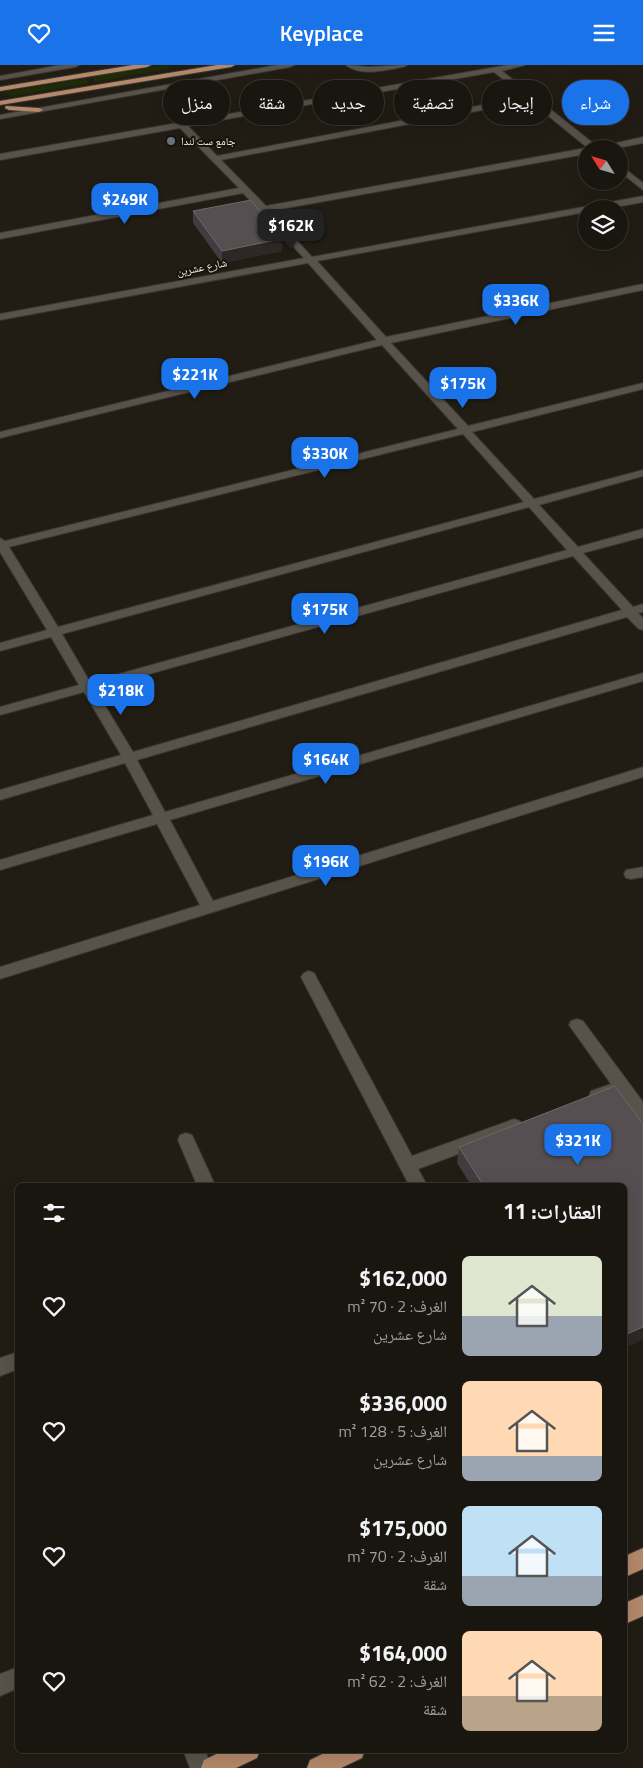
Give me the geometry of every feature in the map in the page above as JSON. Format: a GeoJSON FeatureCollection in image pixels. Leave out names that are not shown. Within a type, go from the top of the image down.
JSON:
{"type":"FeatureCollection","features":[{"type":"Feature","properties":{"kind":"main road"},"geometry":{"type":"LineString","coordinates":[[0,89],[147,65]]}},
{"type":"Feature","properties":{"kind":"main road"},"geometry":{"type":"LineString","coordinates":[[0,103],[231,65]]}},
{"type":"Feature","properties":{"kind":"main road"},"geometry":{"type":"LineString","coordinates":[[0,107],[39,110]]}},
{"type":"Feature","properties":{"kind":"main road"},"geometry":{"type":"LineString","coordinates":[[627,1566],[643,1558]]}},
{"type":"Feature","properties":{"kind":"main road"},"geometry":{"type":"LineString","coordinates":[[627,1613],[643,1605]]}},
{"type":"Feature","properties":{"kind":"main road"},"geometry":{"type":"LineString","coordinates":[[212,1768],[244,1753]]}},
{"type":"Feature","properties":{"kind":"main road"},"geometry":{"type":"LineString","coordinates":[[318,1768],[348,1753]]}},
{"type":"Feature","properties":{"kind":"street"},"geometry":{"type":"LineString","coordinates":[[0,78],[75,65]]}},
{"type":"Feature","properties":{"kind":"street"},"geometry":{"type":"LineString","coordinates":[[0,117],[290,65]]}},
{"type":"Feature","properties":{"kind":"street"},"geometry":{"type":"LineString","coordinates":[[350,65],[358,69],[373,70],[403,65]]}},
{"type":"Feature","properties":{"kind":"street"},"geometry":{"type":"LineString","coordinates":[[230,115],[521,65]]}},
{"type":"Feature","properties":{"kind":"street"},"geometry":{"type":"LineString","coordinates":[[496,69],[510,80]]}},
{"type":"Feature","properties":{"kind":"street"},"geometry":{"type":"LineString","coordinates":[[214,159],[482,108]]}},
{"type":"Feature","properties":{"kind":"street"},"geometry":{"type":"LineString","coordinates":[[552,114],[586,140]]}},
{"type":"Feature","properties":{"kind":"street"},"geometry":{"type":"LineString","coordinates":[[0,157],[176,125]]}},
{"type":"Feature","properties":{"kind":"street"},"geometry":{"type":"LineString","coordinates":[[182,125],[264,209],[577,551],[637,610],[643,625]]}},
{"type":"Feature","properties":{"kind":"street"},"geometry":{"type":"LineString","coordinates":[[628,143],[643,140]]}},
{"type":"Feature","properties":{"kind":"street"},"geometry":{"type":"LineString","coordinates":[[264,209],[578,152]]}},
{"type":"Feature","properties":{"kind":"street"},"geometry":{"type":"LineString","coordinates":[[628,174],[643,187]]}},
{"type":"Feature","properties":{"kind":"street"},"geometry":{"type":"LineString","coordinates":[[0,236],[245,189]]}},
{"type":"Feature","properties":{"kind":"street","name":"شارع عشرين"},"geometry":{"type":"LineString","coordinates":[[628,202],[643,199]]}},
{"type":"Feature","properties":{"kind":"street","name":"شارع عشرين"},"geometry":{"type":"LineString","coordinates":[[0,317],[578,211]]}},
{"type":"Feature","properties":{"kind":"street"},"geometry":{"type":"LineString","coordinates":[[0,435],[384,341],[643,287]]}},
{"type":"Feature","properties":{"kind":"street"},"geometry":{"type":"LineString","coordinates":[[209,908],[129,757],[1,544],[643,387]]}},
{"type":"Feature","properties":{"kind":"street"},"geometry":{"type":"LineString","coordinates":[[0,647],[643,473]]}},
{"type":"Feature","properties":{"kind":"street"},"geometry":{"type":"LineString","coordinates":[[0,711],[643,533]]}},
{"type":"Feature","properties":{"kind":"street"},"geometry":{"type":"LineString","coordinates":[[0,795],[637,610]]}},
{"type":"Feature","properties":{"kind":"street"},"geometry":{"type":"LineString","coordinates":[[0,865],[643,677]]}},
{"type":"Feature","properties":{"kind":"street"},"geometry":{"type":"LineString","coordinates":[[0,973],[643,772]]}},
{"type":"Feature","properties":{"kind":"street"},"geometry":{"type":"LineString","coordinates":[[309,977],[417,1183]]}},
{"type":"Feature","properties":{"kind":"street"},"geometry":{"type":"LineString","coordinates":[[577,1025],[643,1115]]}},
{"type":"Feature","properties":{"kind":"street"},"geometry":{"type":"LineString","coordinates":[[586,1100],[623,1087]]}},
{"type":"Feature","properties":{"kind":"street"},"geometry":{"type":"LineString","coordinates":[[408,1165],[529,1121]]}},
{"type":"Feature","properties":{"kind":"street"},"geometry":{"type":"LineString","coordinates":[[186,1140],[205,1183]]}},
{"type":"Feature","properties":{"kind":"street"},"geometry":{"type":"LineString","coordinates":[[0,1367],[15,1361]]}},
{"type":"Feature","properties":{"kind":"street"},"geometry":{"type":"LineString","coordinates":[[0,1685],[15,1678]]}},
{"type":"Feature","properties":{"kind":"street"},"geometry":{"type":"LineString","coordinates":[[195,1753],[201,1768]]}},
{"type":"Feature","properties":{"kind":"green space"},"geometry":{"type":"Polygon","coordinates":[[[165,65],[171,68],[95,82],[92,77],[165,65]]]}},
{"type":"Feature","properties":{"kind":"green space"},"geometry":{"type":"Polygon","coordinates":[[[85,79],[89,83],[10,96],[6,92],[85,79]]]}},
{"type":"Feature","properties":{"kind":"building"},"geometry":{"type":"Polygon","coordinates":[[[251,200],[281,239],[222,251],[193,211],[251,200]]]}},
{"type":"Feature","properties":{"kind":"building"},"geometry":{"type":"Polygon","coordinates":[[[615,1086],[643,1124],[643,1327],[627,1334],[627,1183],[482,1183],[459,1147],[615,1086]]]}},
{"type":"Feature","properties":{"kind":"place","name":"جامع ست لندا"},"geometry":{"type":"Point","coordinates":[171,141]}}]}
